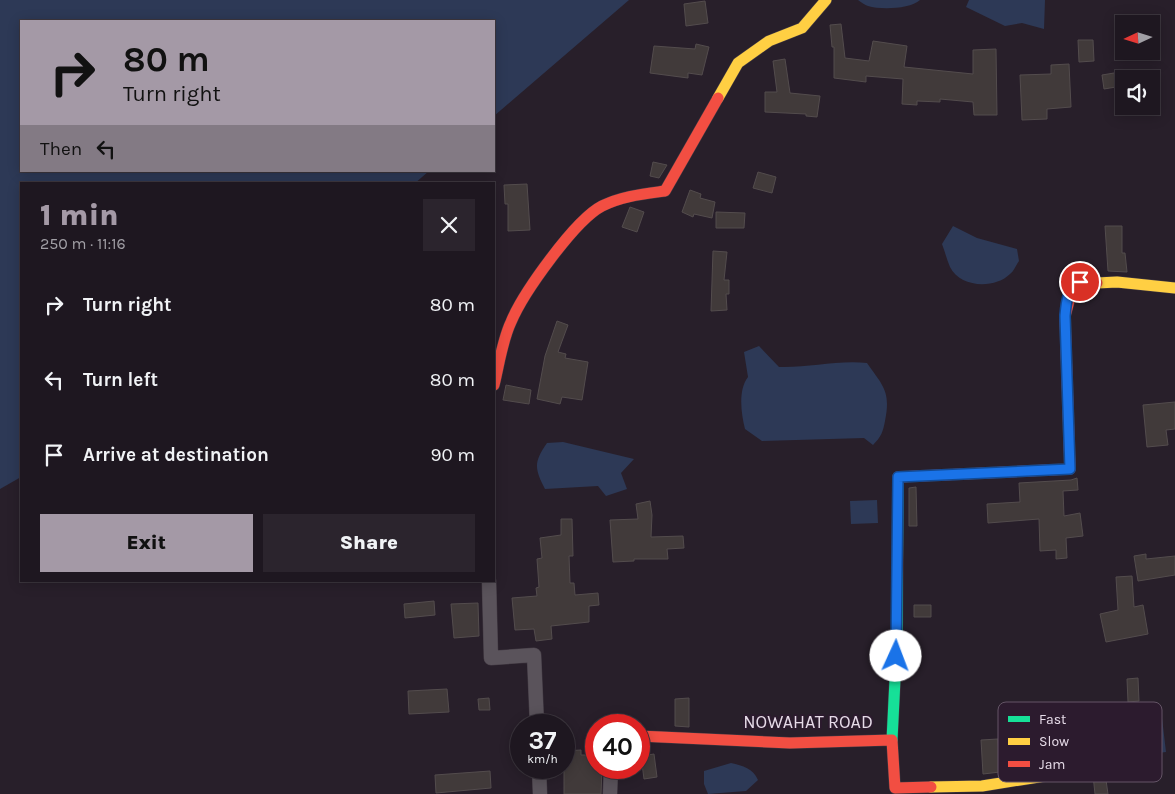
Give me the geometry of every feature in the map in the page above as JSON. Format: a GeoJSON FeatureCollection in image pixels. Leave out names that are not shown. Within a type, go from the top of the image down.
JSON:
{"type":"FeatureCollection","features":[{"type":"Feature","properties":{"kind":"street"},"geometry":{"type":"LineString","coordinates":[[495,381],[510,323],[538,274],[579,227],[600,207],[623,197],[665,191],[738,63],[769,41],[802,28],[826,0]]}},
{"type":"Feature","properties":{"kind":"street"},"geometry":{"type":"LineString","coordinates":[[892,740],[897,639],[898,477],[1070,469],[1065,316],[1071,290],[1080,282],[1117,282],[1175,288]]}},
{"type":"Feature","properties":{"kind":"street"},"geometry":{"type":"LineString","coordinates":[[490,582],[491,658],[534,655],[537,714]]}},
{"type":"Feature","properties":{"kind":"street","name":"NOWAHAT ROAD"},"geometry":{"type":"LineString","coordinates":[[650,737],[790,743],[892,740],[895,788],[982,786],[1007,782]]}},
{"type":"Feature","properties":{"kind":"street"},"geometry":{"type":"LineString","coordinates":[[539,779],[540,794]]}},
{"type":"Feature","properties":{"kind":"street"},"geometry":{"type":"LineString","coordinates":[[610,794],[611,779]]}},
{"type":"Feature","properties":{"kind":"water"},"geometry":{"type":"Polygon","coordinates":[[[0,0],[629,0],[495,115],[495,20],[20,20],[20,172],[428,172],[416,182],[20,182],[20,478],[0,489],[0,0]]]}},
{"type":"Feature","properties":{"kind":"water"},"geometry":{"type":"Polygon","coordinates":[[[858,0],[920,0],[903,7],[888,8],[868,6],[858,0]]]}},
{"type":"Feature","properties":{"kind":"water"},"geometry":{"type":"Polygon","coordinates":[[[969,0],[1045,0],[1044,29],[1022,23],[1005,26],[966,7],[969,0]]]}},
{"type":"Feature","properties":{"kind":"water"},"geometry":{"type":"Polygon","coordinates":[[[953,226],[977,238],[1017,249],[1019,261],[1013,271],[1004,279],[987,284],[978,284],[961,279],[950,267],[942,244],[953,226]]]}},
{"type":"Feature","properties":{"kind":"water"},"geometry":{"type":"Polygon","coordinates":[[[759,346],[779,367],[845,362],[867,363],[884,389],[886,396],[887,411],[878,439],[873,445],[864,438],[762,441],[745,429],[742,416],[742,395],[748,377],[744,352],[759,346]]]}},
{"type":"Feature","properties":{"kind":"water"},"geometry":{"type":"Polygon","coordinates":[[[563,442],[634,459],[621,473],[627,489],[606,496],[598,486],[545,489],[537,470],[538,460],[547,443],[563,442]]]}},
{"type":"Feature","properties":{"kind":"water"},"geometry":{"type":"Polygon","coordinates":[[[877,500],[878,523],[851,524],[850,501],[877,500]]]}},
{"type":"Feature","properties":{"kind":"water"},"geometry":{"type":"Polygon","coordinates":[[[1162,718],[1166,752],[1162,752],[1162,718]]]}},
{"type":"Feature","properties":{"kind":"water"},"geometry":{"type":"Polygon","coordinates":[[[731,763],[750,770],[758,780],[746,791],[708,794],[704,784],[704,771],[731,763]]]}},
{"type":"Feature","properties":{"kind":"building"},"geometry":{"type":"Polygon","coordinates":[[[705,1],[708,23],[686,26],[684,4],[705,1]]]}},
{"type":"Feature","properties":{"kind":"building"},"geometry":{"type":"Polygon","coordinates":[[[841,24],[845,58],[869,61],[873,41],[907,46],[904,67],[973,74],[973,50],[996,49],[997,115],[974,115],[973,102],[940,99],[940,102],[917,101],[917,105],[902,104],[903,79],[866,76],[866,82],[834,78],[834,47],[832,47],[830,25],[841,24]]]}},
{"type":"Feature","properties":{"kind":"building"},"geometry":{"type":"Polygon","coordinates":[[[1078,40],[1093,40],[1094,61],[1079,62],[1078,40]]]}},
{"type":"Feature","properties":{"kind":"building"},"geometry":{"type":"Polygon","coordinates":[[[696,44],[709,47],[702,75],[688,73],[688,78],[650,73],[654,46],[695,49],[696,44]]]}},
{"type":"Feature","properties":{"kind":"building"},"geometry":{"type":"Polygon","coordinates":[[[785,59],[790,93],[820,96],[817,117],[806,116],[806,114],[765,112],[765,92],[777,92],[773,61],[785,59]]]}},
{"type":"Feature","properties":{"kind":"building"},"geometry":{"type":"Polygon","coordinates":[[[1069,64],[1071,107],[1047,109],[1047,119],[1022,120],[1020,75],[1051,74],[1051,65],[1069,64]]]}},
{"type":"Feature","properties":{"kind":"building"},"geometry":{"type":"Polygon","coordinates":[[[1115,73],[1115,87],[1104,89],[1102,75],[1115,73]]]}},
{"type":"Feature","properties":{"kind":"building"},"geometry":{"type":"Polygon","coordinates":[[[653,162],[667,165],[659,178],[650,176],[653,162]]]}},
{"type":"Feature","properties":{"kind":"building"},"geometry":{"type":"Polygon","coordinates":[[[758,172],[776,177],[772,193],[753,188],[758,172]]]}},
{"type":"Feature","properties":{"kind":"building"},"geometry":{"type":"Polygon","coordinates":[[[527,184],[530,230],[508,231],[508,204],[505,204],[504,185],[527,184]]]}},
{"type":"Feature","properties":{"kind":"building"},"geometry":{"type":"Polygon","coordinates":[[[690,190],[701,194],[700,198],[715,202],[712,218],[694,214],[693,217],[682,212],[690,190]]]}},
{"type":"Feature","properties":{"kind":"building"},"geometry":{"type":"Polygon","coordinates":[[[630,207],[644,212],[637,232],[622,227],[630,207]]]}},
{"type":"Feature","properties":{"kind":"building"},"geometry":{"type":"Polygon","coordinates":[[[716,212],[745,213],[744,228],[716,228],[716,212]]]}},
{"type":"Feature","properties":{"kind":"building"},"geometry":{"type":"Polygon","coordinates":[[[1105,226],[1122,226],[1122,253],[1125,253],[1127,272],[1108,271],[1105,226]]]}},
{"type":"Feature","properties":{"kind":"building"},"geometry":{"type":"Polygon","coordinates":[[[713,251],[727,252],[724,280],[729,280],[729,294],[726,294],[727,310],[711,311],[713,251]]]}},
{"type":"Feature","properties":{"kind":"building"},"geometry":{"type":"Polygon","coordinates":[[[557,321],[568,325],[558,352],[566,354],[565,358],[588,362],[582,400],[562,397],[560,404],[537,399],[545,356],[557,321]]]}},
{"type":"Feature","properties":{"kind":"building"},"geometry":{"type":"Polygon","coordinates":[[[506,385],[531,390],[529,404],[503,400],[506,385]]]}},
{"type":"Feature","properties":{"kind":"building"},"geometry":{"type":"Polygon","coordinates":[[[1175,402],[1175,429],[1166,430],[1168,445],[1147,447],[1143,405],[1175,402]]]}},
{"type":"Feature","properties":{"kind":"building"},"geometry":{"type":"Polygon","coordinates":[[[1077,478],[1078,490],[1063,491],[1064,516],[1080,513],[1083,536],[1066,538],[1067,558],[1056,559],[1056,550],[1040,551],[1039,519],[988,523],[987,504],[1020,502],[1019,483],[1077,478]]]}},
{"type":"Feature","properties":{"kind":"building"},"geometry":{"type":"Polygon","coordinates":[[[916,487],[917,526],[909,526],[909,488],[916,487]]]}},
{"type":"Feature","properties":{"kind":"building"},"geometry":{"type":"Polygon","coordinates":[[[650,501],[652,515],[651,537],[683,536],[684,548],[667,549],[668,559],[634,559],[634,561],[613,562],[610,520],[638,519],[636,504],[650,501]]]}},
{"type":"Feature","properties":{"kind":"building"},"geometry":{"type":"Polygon","coordinates":[[[561,519],[572,519],[573,556],[569,556],[570,583],[574,583],[575,595],[598,593],[599,605],[589,606],[589,622],[551,626],[552,639],[536,641],[534,629],[515,630],[512,598],[537,596],[536,588],[539,587],[537,559],[542,558],[540,538],[561,535],[561,519]]]}},
{"type":"Feature","properties":{"kind":"building"},"geometry":{"type":"Polygon","coordinates":[[[1146,554],[1146,559],[1175,556],[1175,575],[1138,581],[1134,556],[1146,554]]]}},
{"type":"Feature","properties":{"kind":"building"},"geometry":{"type":"Polygon","coordinates":[[[1132,576],[1134,607],[1143,605],[1148,634],[1106,642],[1100,614],[1118,610],[1116,577],[1132,576]]]}},
{"type":"Feature","properties":{"kind":"building"},"geometry":{"type":"Polygon","coordinates":[[[434,601],[435,615],[405,618],[404,604],[434,601]]]}},
{"type":"Feature","properties":{"kind":"building"},"geometry":{"type":"Polygon","coordinates":[[[478,603],[479,636],[454,638],[451,604],[478,603]]]}},
{"type":"Feature","properties":{"kind":"building"},"geometry":{"type":"Polygon","coordinates":[[[914,605],[931,605],[931,617],[914,617],[914,605]]]}},
{"type":"Feature","properties":{"kind":"building"},"geometry":{"type":"Polygon","coordinates":[[[1138,678],[1139,701],[1128,702],[1127,679],[1138,678]]]}},
{"type":"Feature","properties":{"kind":"building"},"geometry":{"type":"Polygon","coordinates":[[[447,689],[449,712],[409,714],[408,691],[447,689]]]}},
{"type":"Feature","properties":{"kind":"building"},"geometry":{"type":"Polygon","coordinates":[[[489,698],[490,710],[479,710],[478,699],[489,698]]]}},
{"type":"Feature","properties":{"kind":"building"},"geometry":{"type":"Polygon","coordinates":[[[689,698],[689,727],[675,726],[675,699],[689,698]]]}},
{"type":"Feature","properties":{"kind":"building"},"geometry":{"type":"Polygon","coordinates":[[[998,739],[998,772],[983,774],[981,740],[998,739]]]}},
{"type":"Feature","properties":{"kind":"building"},"geometry":{"type":"Polygon","coordinates":[[[575,750],[581,750],[581,755],[585,755],[585,779],[602,779],[601,794],[564,794],[564,779],[575,779],[575,750]]]}},
{"type":"Feature","properties":{"kind":"building"},"geometry":{"type":"Polygon","coordinates":[[[654,754],[657,777],[650,778],[650,755],[654,754]]]}},
{"type":"Feature","properties":{"kind":"building"},"geometry":{"type":"Polygon","coordinates":[[[490,771],[491,788],[436,793],[435,775],[490,771]]]}},
{"type":"Feature","properties":{"kind":"building"},"geometry":{"type":"Polygon","coordinates":[[[1094,782],[1106,782],[1108,794],[1095,794],[1094,782]]]}},
{"type":"Feature","properties":{"kind":"traffic: fast"},"geometry":{"type":"LineString","coordinates":[[892,740],[897,639],[898,484]]}},
{"type":"Feature","properties":{"kind":"traffic: slow"},"geometry":{"type":"LineString","coordinates":[[718,98],[738,63],[769,41],[802,28],[826,0]]}},
{"type":"Feature","properties":{"kind":"traffic: slow"},"geometry":{"type":"LineString","coordinates":[[1097,283],[1117,282],[1175,288]]}},
{"type":"Feature","properties":{"kind":"traffic: slow"},"geometry":{"type":"LineString","coordinates":[[931,787],[982,786],[1007,782]]}},
{"type":"Feature","properties":{"kind":"traffic: jam"},"geometry":{"type":"LineString","coordinates":[[495,381],[503,345],[511,322],[526,294],[551,258],[578,226],[602,206],[641,194],[665,191],[718,98]]}},
{"type":"Feature","properties":{"kind":"traffic: jam"},"geometry":{"type":"LineString","coordinates":[[898,484],[898,477],[1070,469],[1065,316],[1073,286],[1080,283],[1097,283]]}},
{"type":"Feature","properties":{"kind":"traffic: jam"},"geometry":{"type":"LineString","coordinates":[[650,737],[790,743],[892,740],[895,788],[931,787]]}},
{"type":"Feature","properties":{"kind":"route"},"geometry":{"type":"LineString","coordinates":[[896,656],[898,477],[1070,469],[1065,316],[1069,294],[1073,286],[1080,282]]}}]}
